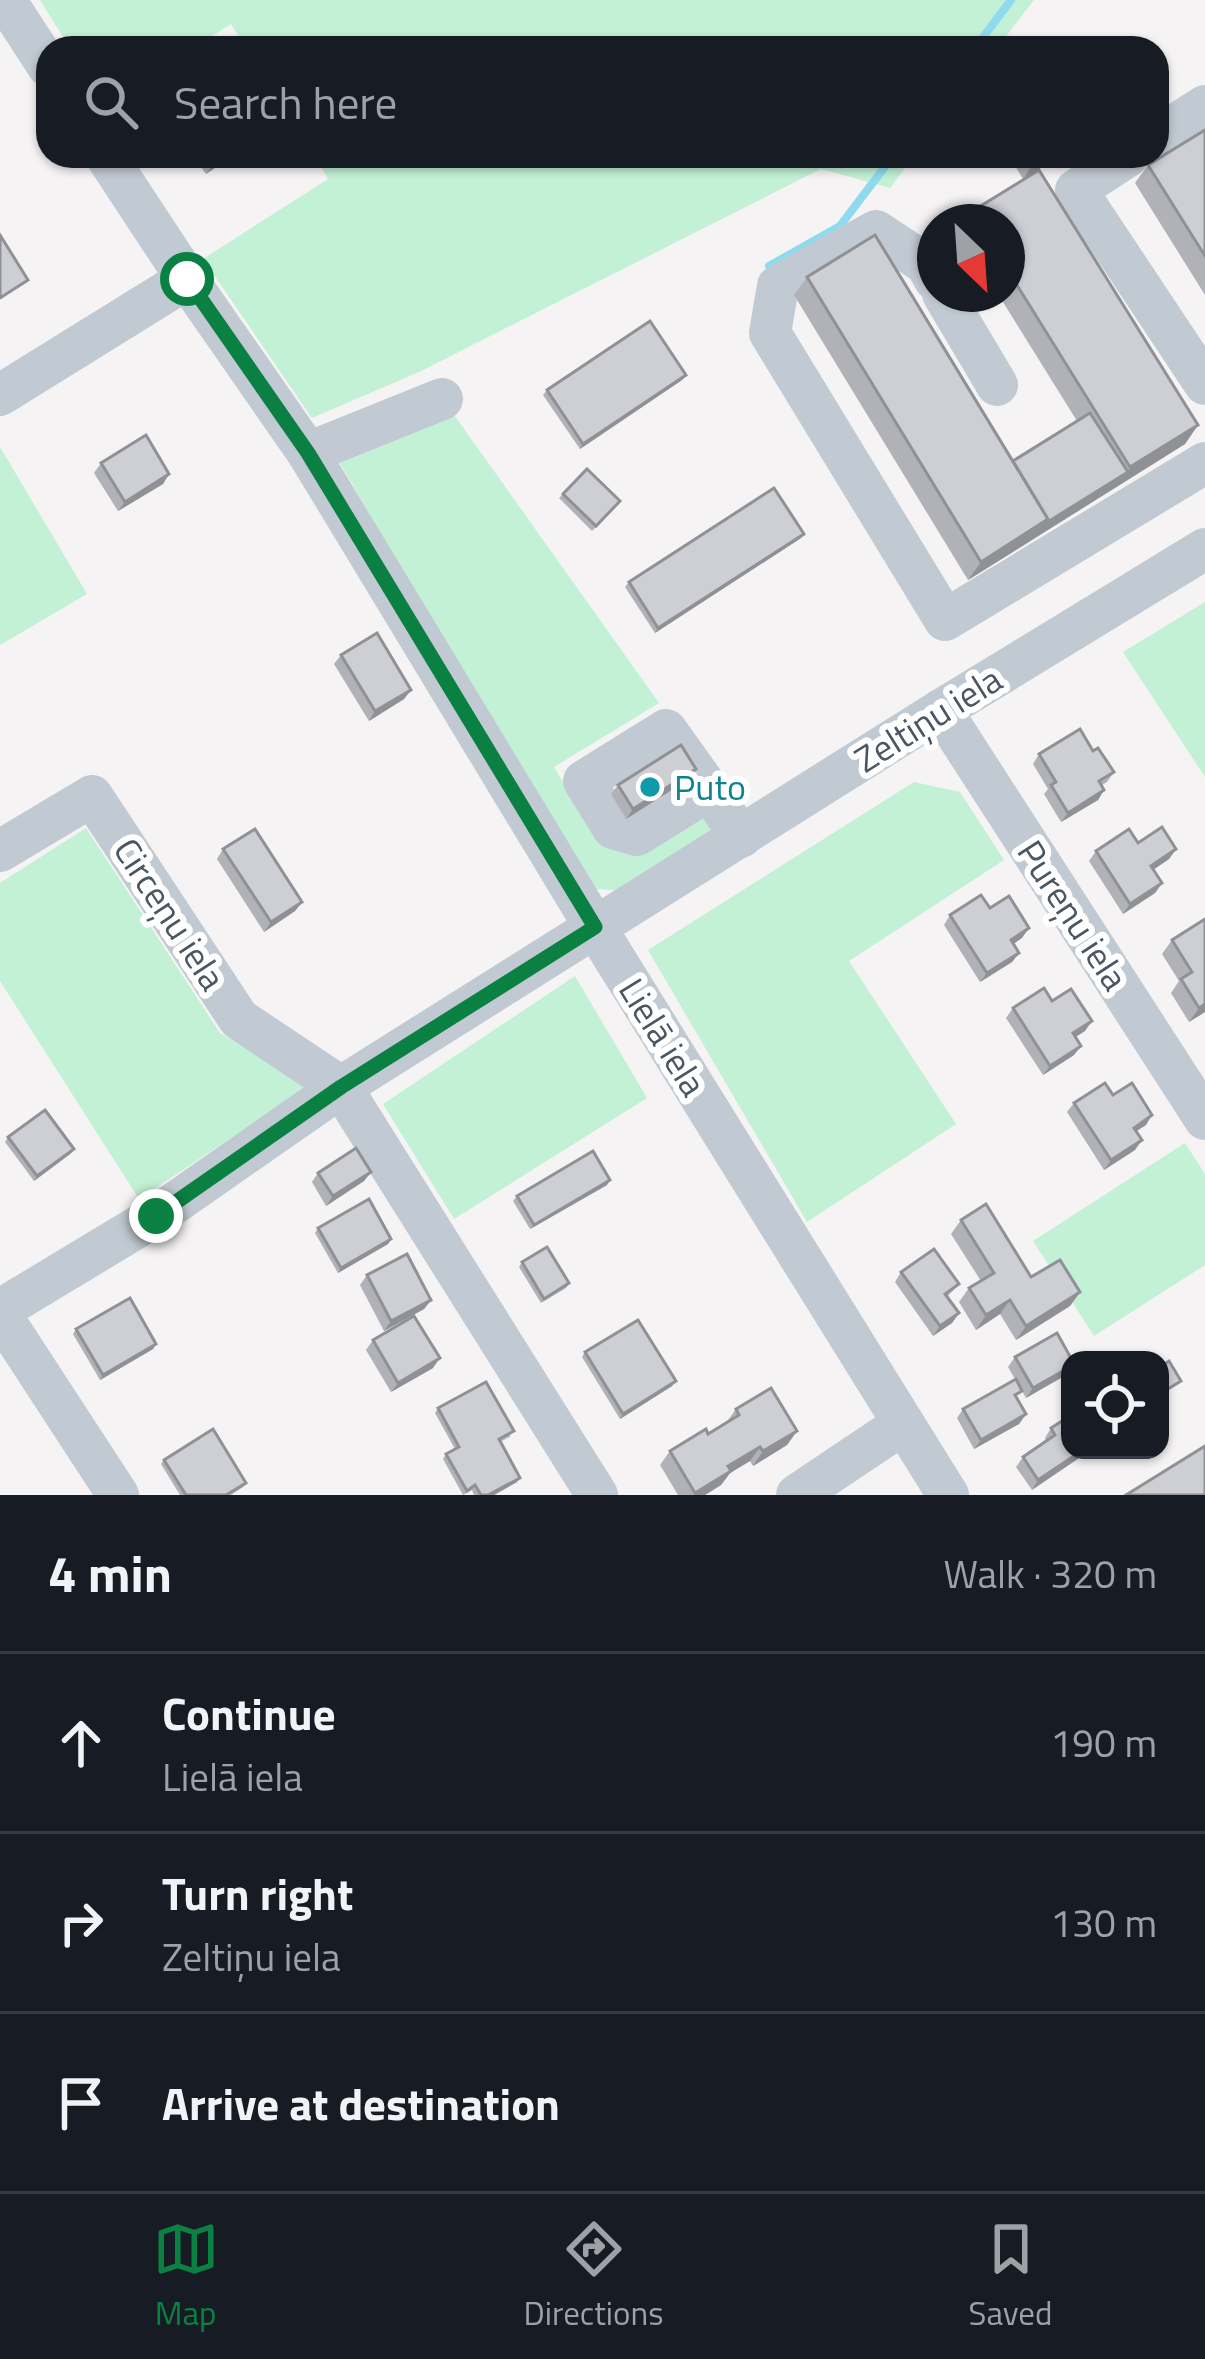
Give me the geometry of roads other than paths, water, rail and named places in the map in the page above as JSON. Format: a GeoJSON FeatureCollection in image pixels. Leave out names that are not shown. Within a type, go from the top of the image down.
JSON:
{"type":"FeatureCollection","features":[{"type":"Feature","properties":{"kind":"street"},"geometry":{"type":"LineString","coordinates":[[5,0],[36,48]]}},
{"type":"Feature","properties":{"kind":"street"},"geometry":{"type":"LineString","coordinates":[[1169,129],[1205,106]]}},
{"type":"Feature","properties":{"kind":"street","name":"Lielā iela"},"geometry":{"type":"LineString","coordinates":[[114,168],[308,453],[948,1495]]}},
{"type":"Feature","properties":{"kind":"street"},"geometry":{"type":"LineString","coordinates":[[1110,168],[1076,190],[1205,384]]}},
{"type":"Feature","properties":{"kind":"street"},"geometry":{"type":"LineString","coordinates":[[917,258],[876,231],[778,286],[770,333],[945,620],[1205,463]]}},
{"type":"Feature","properties":{"kind":"street"},"geometry":{"type":"LineString","coordinates":[[0,395],[187,279]]}},
{"type":"Feature","properties":{"kind":"street"},"geometry":{"type":"LineString","coordinates":[[954,312],[997,386]]}},
{"type":"Feature","properties":{"kind":"street"},"geometry":{"type":"LineString","coordinates":[[308,453],[442,399]]}},
{"type":"Feature","properties":{"kind":"street","name":"Zeltiņu iela"},"geometry":{"type":"LineString","coordinates":[[595,927],[1205,549]]}},
{"type":"Feature","properties":{"kind":"street","name":"Pureņu iela"},"geometry":{"type":"LineString","coordinates":[[941,710],[1205,1119]]}},
{"type":"Feature","properties":{"kind":"street"},"geometry":{"type":"LineString","coordinates":[[709,790],[741,837]]}},
{"type":"Feature","properties":{"kind":"street","name":"Circeņu iela"},"geometry":{"type":"LineString","coordinates":[[0,851],[92,796],[238,1019],[341,1087]]}},
{"type":"Feature","properties":{"kind":"street"},"geometry":{"type":"LineString","coordinates":[[118,1495],[0,1312],[156,1216],[341,1087],[595,927]]}},
{"type":"Feature","properties":{"kind":"street"},"geometry":{"type":"LineString","coordinates":[[341,1087],[597,1495]]}},
{"type":"Feature","properties":{"kind":"street"},"geometry":{"type":"LineString","coordinates":[[797,1495],[902,1424]]}},
{"type":"Feature","properties":{"kind":"waterway"},"geometry":{"type":"LineString","coordinates":[[984,36],[1011,0]]}},
{"type":"Feature","properties":{"kind":"waterway"},"geometry":{"type":"LineString","coordinates":[[769,266],[840,226],[884,168]]}},
{"type":"Feature","properties":{"kind":"place","name":"Puto"},"geometry":{"type":"Point","coordinates":[650,787]}}]}
